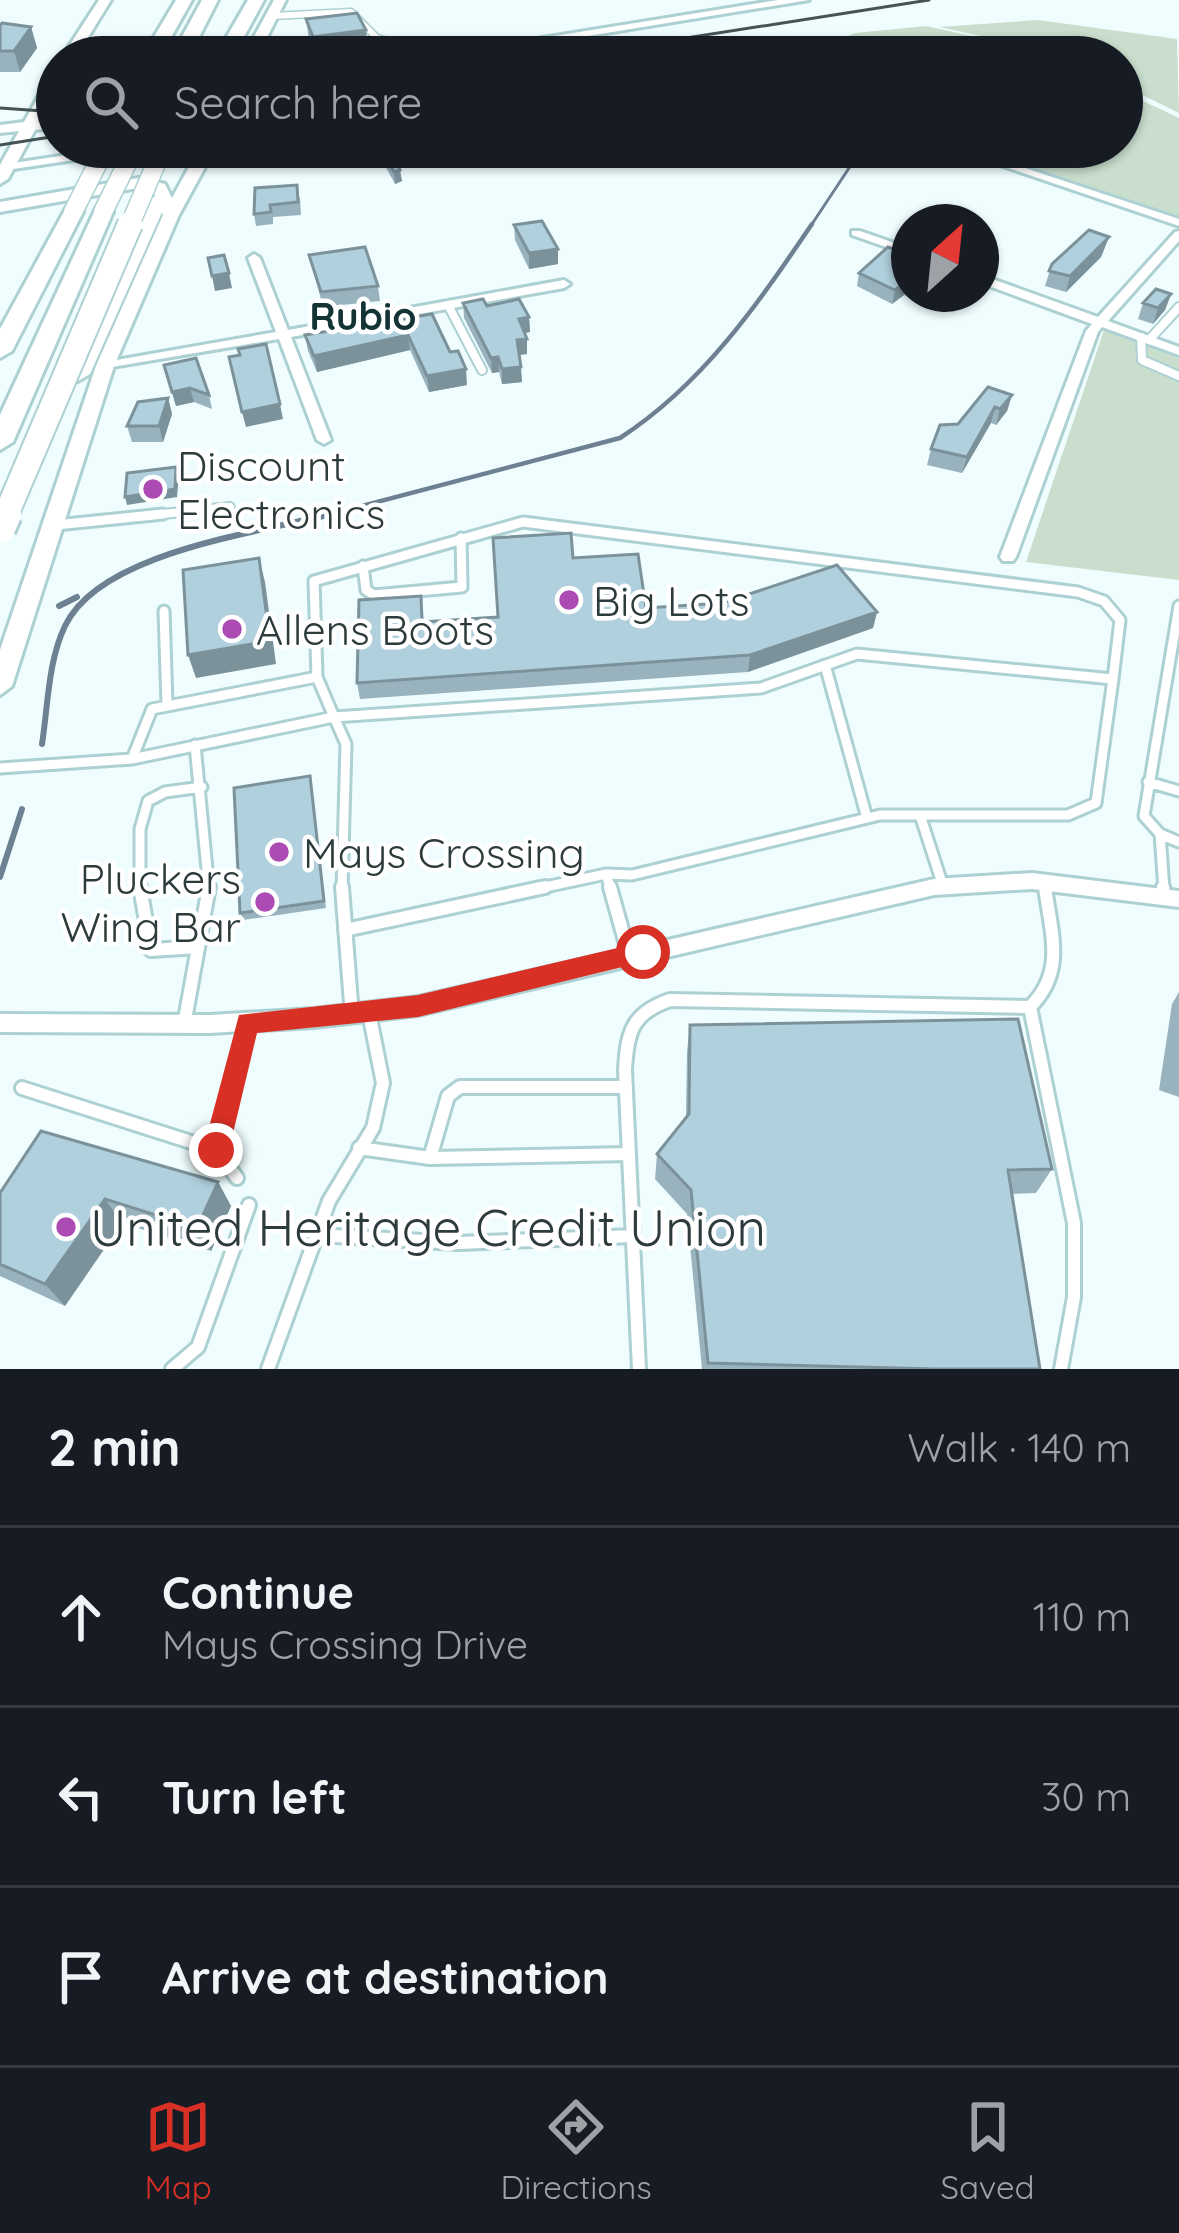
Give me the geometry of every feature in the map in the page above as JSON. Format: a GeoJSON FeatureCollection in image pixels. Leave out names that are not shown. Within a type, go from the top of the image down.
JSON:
{"type":"FeatureCollection","features":[{"type":"Feature","properties":{"kind":"highway"},"geometry":{"type":"LineString","coordinates":[[163,36],[184,0]]}},
{"type":"Feature","properties":{"kind":"highway"},"geometry":{"type":"LineString","coordinates":[[191,36],[211,0]]}},
{"type":"Feature","properties":{"kind":"highway"},"geometry":{"type":"LineString","coordinates":[[214,36],[231,0]]}},
{"type":"Feature","properties":{"kind":"highway"},"geometry":{"type":"LineString","coordinates":[[236,36],[256,0]]}},
{"type":"Feature","properties":{"kind":"highway"},"geometry":{"type":"LineString","coordinates":[[0,351],[95,168]]}},
{"type":"Feature","properties":{"kind":"highway"},"geometry":{"type":"LineString","coordinates":[[0,442],[127,168]]}},
{"type":"Feature","properties":{"kind":"highway"},"geometry":{"type":"LineString","coordinates":[[0,532],[154,168]]}},
{"type":"Feature","properties":{"kind":"highway"},"geometry":{"type":"LineString","coordinates":[[0,532],[34,474],[164,208],[175,168]]}},
{"type":"Feature","properties":{"kind":"main road"},"geometry":{"type":"LineString","coordinates":[[82,36],[105,0]]}},
{"type":"Feature","properties":{"kind":"main road"},"geometry":{"type":"LineString","coordinates":[[261,36],[280,0]]}},
{"type":"Feature","properties":{"kind":"main road"},"geometry":{"type":"LineString","coordinates":[[568,36],[796,1]]}},
{"type":"Feature","properties":{"kind":"main road"},"geometry":{"type":"LineString","coordinates":[[2,172],[36,111]]}},
{"type":"Feature","properties":{"kind":"main road"},"geometry":{"type":"LineString","coordinates":[[0,129],[36,124]]}},
{"type":"Feature","properties":{"kind":"main road"},"geometry":{"type":"LineString","coordinates":[[0,686],[104,366],[164,208],[193,168]]}},
{"type":"Feature","properties":{"kind":"main road"},"geometry":{"type":"LineString","coordinates":[[0,207],[137,183],[160,187],[164,208]]}},
{"type":"Feature","properties":{"kind":"street"},"geometry":{"type":"LineString","coordinates":[[2,172],[36,166]]}},
{"type":"Feature","properties":{"kind":"street"},"geometry":{"type":"LineString","coordinates":[[1015,168],[1179,223]]}},
{"type":"Feature","properties":{"kind":"street"},"geometry":{"type":"LineString","coordinates":[[856,233],[891,246]]}},
{"type":"Feature","properties":{"kind":"street"},"geometry":{"type":"LineString","coordinates":[[1008,557],[1098,322],[1179,234]]}},
{"type":"Feature","properties":{"kind":"street"},"geometry":{"type":"LineString","coordinates":[[254,258],[324,440]]}},
{"type":"Feature","properties":{"kind":"street"},"geometry":{"type":"LineString","coordinates":[[104,366],[564,284]]}},
{"type":"Feature","properties":{"kind":"street"},"geometry":{"type":"LineString","coordinates":[[999,285],[1179,351]]}},
{"type":"Feature","properties":{"kind":"street"},"geometry":{"type":"LineString","coordinates":[[0,1023],[184,1025],[361,1015],[943,886],[1044,881],[1172,898]]}},
{"type":"Feature","properties":{"kind":"lane"},"geometry":{"type":"LineString","coordinates":[[327,14],[332,0]]}},
{"type":"Feature","properties":{"kind":"lane"},"geometry":{"type":"LineString","coordinates":[[272,16],[308,20],[351,12],[375,36]]}},
{"type":"Feature","properties":{"kind":"lane"},"geometry":{"type":"LineString","coordinates":[[348,27],[366,24]]}},
{"type":"Feature","properties":{"kind":"lane"},"geometry":{"type":"LineString","coordinates":[[448,305],[482,370]]}},
{"type":"Feature","properties":{"kind":"lane"},"geometry":{"type":"LineString","coordinates":[[1179,307],[1145,339],[1142,360],[1179,376]]}},
{"type":"Feature","properties":{"kind":"lane"},"geometry":{"type":"LineString","coordinates":[[50,526],[230,507]]}},
{"type":"Feature","properties":{"kind":"lane"},"geometry":{"type":"LineString","coordinates":[[268,1369],[317,1235],[373,1128],[383,1083],[361,1015],[345,930],[339,856],[346,744],[316,677],[314,581],[523,522],[1078,592],[1104,601],[1120,620],[1096,803],[1068,814],[867,818],[632,875],[606,874],[345,930]]}},
{"type":"Feature","properties":{"kind":"lane"},"geometry":{"type":"LineString","coordinates":[[363,566],[366,590],[374,596],[456,589],[466,582],[461,538]]}},
{"type":"Feature","properties":{"kind":"lane"},"geometry":{"type":"LineString","coordinates":[[1179,606],[1144,816],[1160,834],[1179,842]]}},
{"type":"Feature","properties":{"kind":"lane"},"geometry":{"type":"LineString","coordinates":[[164,610],[167,704]]}},
{"type":"Feature","properties":{"kind":"lane"},"geometry":{"type":"LineString","coordinates":[[0,768],[132,759],[330,717],[761,688],[856,654],[905,654],[1113,679]]}},
{"type":"Feature","properties":{"kind":"lane"},"geometry":{"type":"LineString","coordinates":[[825,665],[867,818]]}},
{"type":"Feature","properties":{"kind":"lane"},"geometry":{"type":"LineString","coordinates":[[132,759],[152,710],[316,677]]}},
{"type":"Feature","properties":{"kind":"lane"},"geometry":{"type":"LineString","coordinates":[[1162,696],[1179,700]]}},
{"type":"Feature","properties":{"kind":"lane"},"geometry":{"type":"LineString","coordinates":[[184,1025],[210,883],[195,745]]}},
{"type":"Feature","properties":{"kind":"lane"},"geometry":{"type":"LineString","coordinates":[[1148,782],[1179,791]]}},
{"type":"Feature","properties":{"kind":"lane"},"geometry":{"type":"LineString","coordinates":[[198,947],[151,950],[141,935],[140,870],[144,805],[152,796],[202,788]]}},
{"type":"Feature","properties":{"kind":"lane"},"geometry":{"type":"LineString","coordinates":[[921,818],[943,886]]}},
{"type":"Feature","properties":{"kind":"lane"},"geometry":{"type":"LineString","coordinates":[[1160,834],[1172,898]]}},
{"type":"Feature","properties":{"kind":"lane"},"geometry":{"type":"LineString","coordinates":[[606,874],[629,955]]}},
{"type":"Feature","properties":{"kind":"lane"},"geometry":{"type":"LineString","coordinates":[[639,1369],[626,1087],[628,1029],[640,1009],[670,1000],[936,1001],[1030,1007],[1051,987],[1054,956],[1044,881]]}},
{"type":"Feature","properties":{"kind":"lane"},"geometry":{"type":"LineString","coordinates":[[1030,1007],[1074,1223],[1074,1297],[1061,1369]]}},
{"type":"Feature","properties":{"kind":"lane"},"geometry":{"type":"LineString","coordinates":[[216,1150],[248,1023]]}},
{"type":"Feature","properties":{"kind":"lane"},"geometry":{"type":"LineString","coordinates":[[430,1158],[448,1096],[460,1087],[626,1087]]}},
{"type":"Feature","properties":{"kind":"lane"},"geometry":{"type":"LineString","coordinates":[[22,1088],[216,1150],[237,1178]]}},
{"type":"Feature","properties":{"kind":"lane"},"geometry":{"type":"LineString","coordinates":[[359,1148],[430,1158],[628,1154]]}},
{"type":"Feature","properties":{"kind":"lane"},"geometry":{"type":"LineString","coordinates":[[172,1369],[198,1348],[249,1205]]}},
{"type":"Feature","properties":{"kind":"lane"},"geometry":{"type":"LineString","coordinates":[[317,1235],[458,1243],[633,1236]]}},
{"type":"Feature","properties":{"kind":"green space"},"geometry":{"type":"Polygon","coordinates":[[[1038,20],[1177,39],[1179,113],[1143,95],[1143,36],[981,36],[939,27],[1038,20]]]}},
{"type":"Feature","properties":{"kind":"green space"},"geometry":{"type":"Polygon","coordinates":[[[926,26],[972,36],[848,36],[926,26]]]}},
{"type":"Feature","properties":{"kind":"green space"},"geometry":{"type":"Polygon","coordinates":[[[1143,101],[1179,118],[1179,219],[1022,168],[1143,168],[1143,101]]]}},
{"type":"Feature","properties":{"kind":"green space"},"geometry":{"type":"Polygon","coordinates":[[[1104,330],[1179,358],[1179,580],[1026,562],[1104,330]]]}},
{"type":"Feature","properties":{"kind":"building"},"geometry":{"type":"Polygon","coordinates":[[[357,13],[366,30],[313,36],[306,19],[357,13]]]}},
{"type":"Feature","properties":{"kind":"building"},"geometry":{"type":"Polygon","coordinates":[[[2,23],[31,27],[14,51],[0,51],[2,23]]]}},
{"type":"Feature","properties":{"kind":"building"},"geometry":{"type":"Polygon","coordinates":[[[297,185],[298,202],[270,205],[271,212],[254,214],[255,188],[297,185]]]}},
{"type":"Feature","properties":{"kind":"building"},"geometry":{"type":"Polygon","coordinates":[[[542,221],[558,249],[529,253],[514,225],[542,221]]]}},
{"type":"Feature","properties":{"kind":"building"},"geometry":{"type":"Polygon","coordinates":[[[1089,230],[1109,237],[1070,276],[1049,271],[1052,264],[1089,230]]]}},
{"type":"Feature","properties":{"kind":"building"},"geometry":{"type":"Polygon","coordinates":[[[365,247],[378,286],[321,292],[309,255],[365,247]]]}},
{"type":"Feature","properties":{"kind":"building"},"geometry":{"type":"Polygon","coordinates":[[[888,247],[891,248],[891,288],[859,273],[888,247]]]}},
{"type":"Feature","properties":{"kind":"building"},"geometry":{"type":"Polygon","coordinates":[[[224,255],[229,273],[212,276],[208,258],[224,255]]]}},
{"type":"Feature","properties":{"kind":"building"},"geometry":{"type":"Polygon","coordinates":[[[1156,289],[1171,294],[1158,308],[1143,303],[1156,289]]]}},
{"type":"Feature","properties":{"kind":"building"},"geometry":{"type":"Polygon","coordinates":[[[483,299],[487,306],[519,299],[529,317],[519,319],[527,339],[517,340],[521,367],[502,369],[498,357],[491,358],[463,303],[483,299]]]}},
{"type":"Feature","properties":{"kind":"building"},"geometry":{"type":"Polygon","coordinates":[[[432,314],[450,352],[458,351],[466,369],[427,376],[408,335],[314,356],[305,335],[432,314]]]}},
{"type":"Feature","properties":{"kind":"building"},"geometry":{"type":"Polygon","coordinates":[[[266,344],[280,404],[242,412],[229,357],[240,355],[238,349],[266,344]]]}},
{"type":"Feature","properties":{"kind":"building"},"geometry":{"type":"Polygon","coordinates":[[[196,358],[209,395],[190,388],[172,392],[164,365],[196,358]]]}},
{"type":"Feature","properties":{"kind":"building"},"geometry":{"type":"Polygon","coordinates":[[[988,387],[1012,395],[1000,409],[995,407],[967,457],[931,449],[940,425],[958,424],[988,387]]]}},
{"type":"Feature","properties":{"kind":"building"},"geometry":{"type":"Polygon","coordinates":[[[168,398],[159,426],[127,426],[138,402],[168,398]]]}},
{"type":"Feature","properties":{"kind":"building"},"geometry":{"type":"Polygon","coordinates":[[[176,467],[175,489],[125,497],[127,473],[176,467]]]}},
{"type":"Feature","properties":{"kind":"building"},"geometry":{"type":"Polygon","coordinates":[[[571,533],[573,558],[638,554],[646,608],[722,603],[837,565],[877,612],[750,655],[357,683],[359,600],[421,596],[422,622],[498,617],[493,538],[571,533]]]}},
{"type":"Feature","properties":{"kind":"building","name":"Allens Boots"},"geometry":{"type":"Polygon","coordinates":[[[259,558],[270,641],[188,655],[183,570],[259,558]]]}},
{"type":"Feature","properties":{"kind":"building","name":"Mays Crossing"},"geometry":{"type":"Polygon","coordinates":[[[310,776],[324,901],[240,913],[234,788],[310,776]]]}},
{"type":"Feature","properties":{"kind":"building"},"geometry":{"type":"Polygon","coordinates":[[[1018,1019],[1052,1169],[1008,1170],[1040,1369],[708,1363],[691,1190],[657,1154],[689,1114],[690,1025],[1018,1019]]]}},
{"type":"Feature","properties":{"kind":"building","name":"United Heritage Credit Union"},"geometry":{"type":"Polygon","coordinates":[[[41,1131],[218,1182],[197,1228],[105,1199],[45,1284],[0,1264],[0,1193],[41,1131]]]}},
{"type":"Feature","properties":{"kind":"waterway"},"geometry":{"type":"LineString","coordinates":[[812,224],[849,168]]}},
{"type":"Feature","properties":{"kind":"waterway"},"geometry":{"type":"LineString","coordinates":[[320,517],[620,438],[703,368],[812,224]]}},
{"type":"Feature","properties":{"kind":"waterway"},"geometry":{"type":"LineString","coordinates":[[42,744],[55,654],[65,626],[83,601],[111,580],[184,549],[331,514]]}},
{"type":"Feature","properties":{"kind":"waterway"},"geometry":{"type":"LineString","coordinates":[[59,606],[77,597]]}},
{"type":"Feature","properties":{"kind":"waterway"},"geometry":{"type":"LineString","coordinates":[[0,877],[22,809]]}},
{"type":"Feature","properties":{"kind":"railway"},"geometry":{"type":"LineString","coordinates":[[699,36],[929,0]]}},
{"type":"Feature","properties":{"kind":"railway"},"geometry":{"type":"LineString","coordinates":[[0,108],[36,111]]}},
{"type":"Feature","properties":{"kind":"railway"},"geometry":{"type":"LineString","coordinates":[[0,145],[36,139]]}},
{"type":"Feature","properties":{"kind":"place","name":"Discount Electronics"},"geometry":{"type":"Point","coordinates":[153,489]}},
{"type":"Feature","properties":{"kind":"place","name":"Big Lots"},"geometry":{"type":"Point","coordinates":[569,600]}},
{"type":"Feature","properties":{"kind":"place","name":"Allens Boots"},"geometry":{"type":"Point","coordinates":[232,629]}},
{"type":"Feature","properties":{"kind":"place","name":"Mays Crossing"},"geometry":{"type":"Point","coordinates":[279,852]}},
{"type":"Feature","properties":{"kind":"place","name":"Pluckers Wing Bar"},"geometry":{"type":"Point","coordinates":[265,902]}},
{"type":"Feature","properties":{"kind":"place","name":"United Heritage Credit Union"},"geometry":{"type":"Point","coordinates":[66,1227]}},
{"type":"Feature","properties":{"kind":"district","name":"Rubio"},"geometry":{"type":"Point","coordinates":[363,315]}},
{"type":"Feature","properties":{"kind":"route"},"geometry":{"type":"LineString","coordinates":[[216,1150],[248,1023],[418,1006],[643,952]]}}]}
